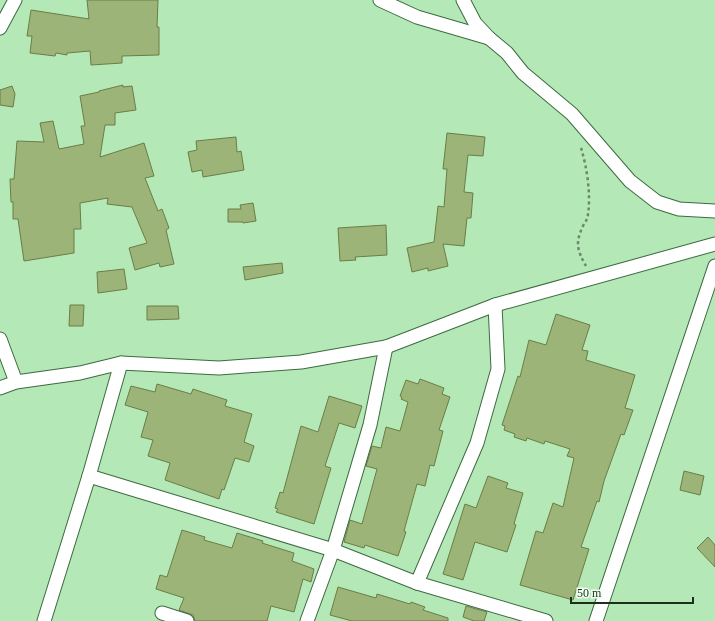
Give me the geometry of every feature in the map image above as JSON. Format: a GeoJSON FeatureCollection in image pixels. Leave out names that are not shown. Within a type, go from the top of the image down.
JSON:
{"type":"FeatureCollection","features":[{"type":"Feature","properties":{"kind":"street"},"geometry":{"type":"LineString","coordinates":[[0,28],[15,0]]}},
{"type":"Feature","properties":{"kind":"street"},"geometry":{"type":"LineString","coordinates":[[380,0],[417,17],[489,38]]}},
{"type":"Feature","properties":{"kind":"street"},"geometry":{"type":"LineString","coordinates":[[463,0],[475,23],[489,38],[507,53],[523,73],[572,114],[630,181],[644,193],[657,202],[679,208],[715,211]]}},
{"type":"Feature","properties":{"kind":"street"},"geometry":{"type":"LineString","coordinates":[[0,388],[16,382],[80,373],[121,363],[219,368],[301,362],[386,347],[495,305],[715,244]]}},
{"type":"Feature","properties":{"kind":"street"},"geometry":{"type":"LineString","coordinates":[[596,621],[715,266]]}},
{"type":"Feature","properties":{"kind":"street"},"geometry":{"type":"LineString","coordinates":[[417,583],[477,443],[498,369],[495,305]]}},
{"type":"Feature","properties":{"kind":"street"},"geometry":{"type":"LineString","coordinates":[[0,339],[16,382]]}},
{"type":"Feature","properties":{"kind":"street"},"geometry":{"type":"LineString","coordinates":[[307,621],[333,550],[370,425],[386,347]]}},
{"type":"Feature","properties":{"kind":"street"},"geometry":{"type":"LineString","coordinates":[[44,621],[89,476],[121,363]]}},
{"type":"Feature","properties":{"kind":"street"},"geometry":{"type":"LineString","coordinates":[[89,476],[333,550],[417,583],[546,621]]}},
{"type":"Feature","properties":{"kind":"street"},"geometry":{"type":"LineString","coordinates":[[162,613],[187,621]]}},
{"type":"Feature","properties":{"kind":"path"},"geometry":{"type":"LineString","coordinates":[[580,144],[587,166],[589,208],[588,216],[580,233],[577,248],[593,278]]}},
{"type":"Feature","properties":{"kind":"building"},"geometry":{"type":"Polygon","coordinates":[[[87,0],[158,0],[157,27],[159,27],[159,55],[122,56],[122,63],[91,65],[90,51],[67,53],[67,55],[56,53],[55,56],[30,53],[32,36],[27,36],[31,10],[89,19],[87,0]]]}},
{"type":"Feature","properties":{"kind":"building"},"geometry":{"type":"Polygon","coordinates":[[[123,85],[123,87],[132,86],[136,110],[115,113],[115,125],[105,125],[100,157],[144,143],[154,176],[145,178],[158,211],[162,209],[169,228],[166,230],[174,264],[160,267],[159,263],[135,270],[129,248],[147,243],[132,207],[107,204],[108,198],[80,203],[81,229],[74,229],[74,253],[24,261],[18,219],[13,219],[13,202],[11,202],[10,179],[14,179],[17,141],[44,142],[40,123],[53,121],[59,149],[84,144],[81,126],[85,126],[80,96],[123,85]]]}},
{"type":"Feature","properties":{"kind":"building"},"geometry":{"type":"Polygon","coordinates":[[[12,86],[15,94],[13,107],[0,105],[0,90],[12,86]]]}},
{"type":"Feature","properties":{"kind":"building"},"geometry":{"type":"Polygon","coordinates":[[[447,133],[485,137],[483,156],[468,155],[464,192],[473,193],[471,218],[467,218],[464,246],[443,244],[448,266],[428,271],[428,268],[412,272],[407,248],[434,242],[438,206],[444,207],[447,169],[443,169],[447,133]]]}},
{"type":"Feature","properties":{"kind":"building"},"geometry":{"type":"Polygon","coordinates":[[[236,137],[237,152],[241,151],[244,170],[203,177],[202,170],[192,172],[188,152],[197,150],[196,141],[236,137]]]}},
{"type":"Feature","properties":{"kind":"building"},"geometry":{"type":"Polygon","coordinates":[[[253,203],[256,221],[243,223],[228,222],[228,209],[241,209],[240,205],[253,203]]]}},
{"type":"Feature","properties":{"kind":"building"},"geometry":{"type":"Polygon","coordinates":[[[386,225],[387,255],[355,257],[356,260],[340,261],[338,228],[386,225]]]}},
{"type":"Feature","properties":{"kind":"building"},"geometry":{"type":"Polygon","coordinates":[[[282,263],[283,273],[245,280],[243,267],[282,263]]]}},
{"type":"Feature","properties":{"kind":"building"},"geometry":{"type":"Polygon","coordinates":[[[124,269],[127,289],[98,293],[97,272],[124,269]]]}},
{"type":"Feature","properties":{"kind":"building"},"geometry":{"type":"Polygon","coordinates":[[[70,305],[84,305],[83,326],[69,326],[70,305]]]}},
{"type":"Feature","properties":{"kind":"building"},"geometry":{"type":"Polygon","coordinates":[[[147,306],[178,306],[179,319],[147,320],[147,306]]]}},
{"type":"Feature","properties":{"kind":"building"},"geometry":{"type":"Polygon","coordinates":[[[556,314],[590,325],[582,350],[588,351],[586,360],[635,375],[625,408],[633,410],[624,435],[621,434],[604,481],[599,502],[597,501],[581,547],[589,549],[573,600],[520,585],[536,531],[543,533],[553,503],[563,507],[574,458],[567,456],[570,449],[545,441],[544,444],[527,438],[526,441],[514,437],[515,434],[504,430],[505,426],[502,425],[518,376],[520,377],[529,340],[546,345],[556,314]]]}},
{"type":"Feature","properties":{"kind":"building"},"geometry":{"type":"Polygon","coordinates":[[[420,379],[444,388],[442,394],[450,397],[439,430],[443,431],[434,466],[430,465],[425,486],[417,484],[404,531],[406,532],[398,556],[365,545],[364,548],[344,542],[350,520],[362,524],[377,469],[366,466],[372,446],[381,448],[386,427],[400,431],[408,402],[401,399],[402,397],[400,396],[406,380],[418,384],[420,379]]]}},
{"type":"Feature","properties":{"kind":"building"},"geometry":{"type":"Polygon","coordinates":[[[157,384],[191,394],[193,389],[227,400],[225,406],[252,414],[244,442],[254,446],[249,462],[235,458],[224,490],[222,489],[219,499],[165,480],[170,463],[148,456],[153,440],[141,437],[148,412],[125,405],[131,386],[155,392],[157,384]]]}},
{"type":"Feature","properties":{"kind":"building"},"geometry":{"type":"Polygon","coordinates":[[[329,396],[362,406],[355,428],[339,423],[325,466],[331,468],[314,524],[276,512],[278,509],[275,508],[280,492],[283,493],[301,426],[318,432],[329,396]]]}},
{"type":"Feature","properties":{"kind":"building"},"geometry":{"type":"Polygon","coordinates":[[[684,471],[704,476],[700,495],[680,490],[684,471]]]}},
{"type":"Feature","properties":{"kind":"building"},"geometry":{"type":"Polygon","coordinates":[[[488,476],[508,483],[506,488],[523,493],[514,524],[516,525],[507,552],[475,542],[463,580],[443,574],[465,504],[476,508],[488,476]]]}},
{"type":"Feature","properties":{"kind":"building"},"geometry":{"type":"Polygon","coordinates":[[[182,530],[205,537],[204,540],[232,548],[237,533],[294,553],[292,561],[314,569],[311,582],[303,579],[294,612],[271,606],[267,621],[195,621],[193,615],[179,610],[184,598],[156,589],[160,575],[167,577],[182,530]]]}},
{"type":"Feature","properties":{"kind":"building"},"geometry":{"type":"Polygon","coordinates":[[[708,537],[715,545],[715,567],[697,548],[708,537]]]}},
{"type":"Feature","properties":{"kind":"building"},"geometry":{"type":"Polygon","coordinates":[[[338,587],[376,598],[377,594],[410,604],[411,602],[425,607],[423,610],[448,618],[448,621],[352,621],[330,615],[338,587]]]}},
{"type":"Feature","properties":{"kind":"building"},"geometry":{"type":"Polygon","coordinates":[[[466,606],[487,612],[484,621],[474,621],[463,617],[466,606]]]}}]}
